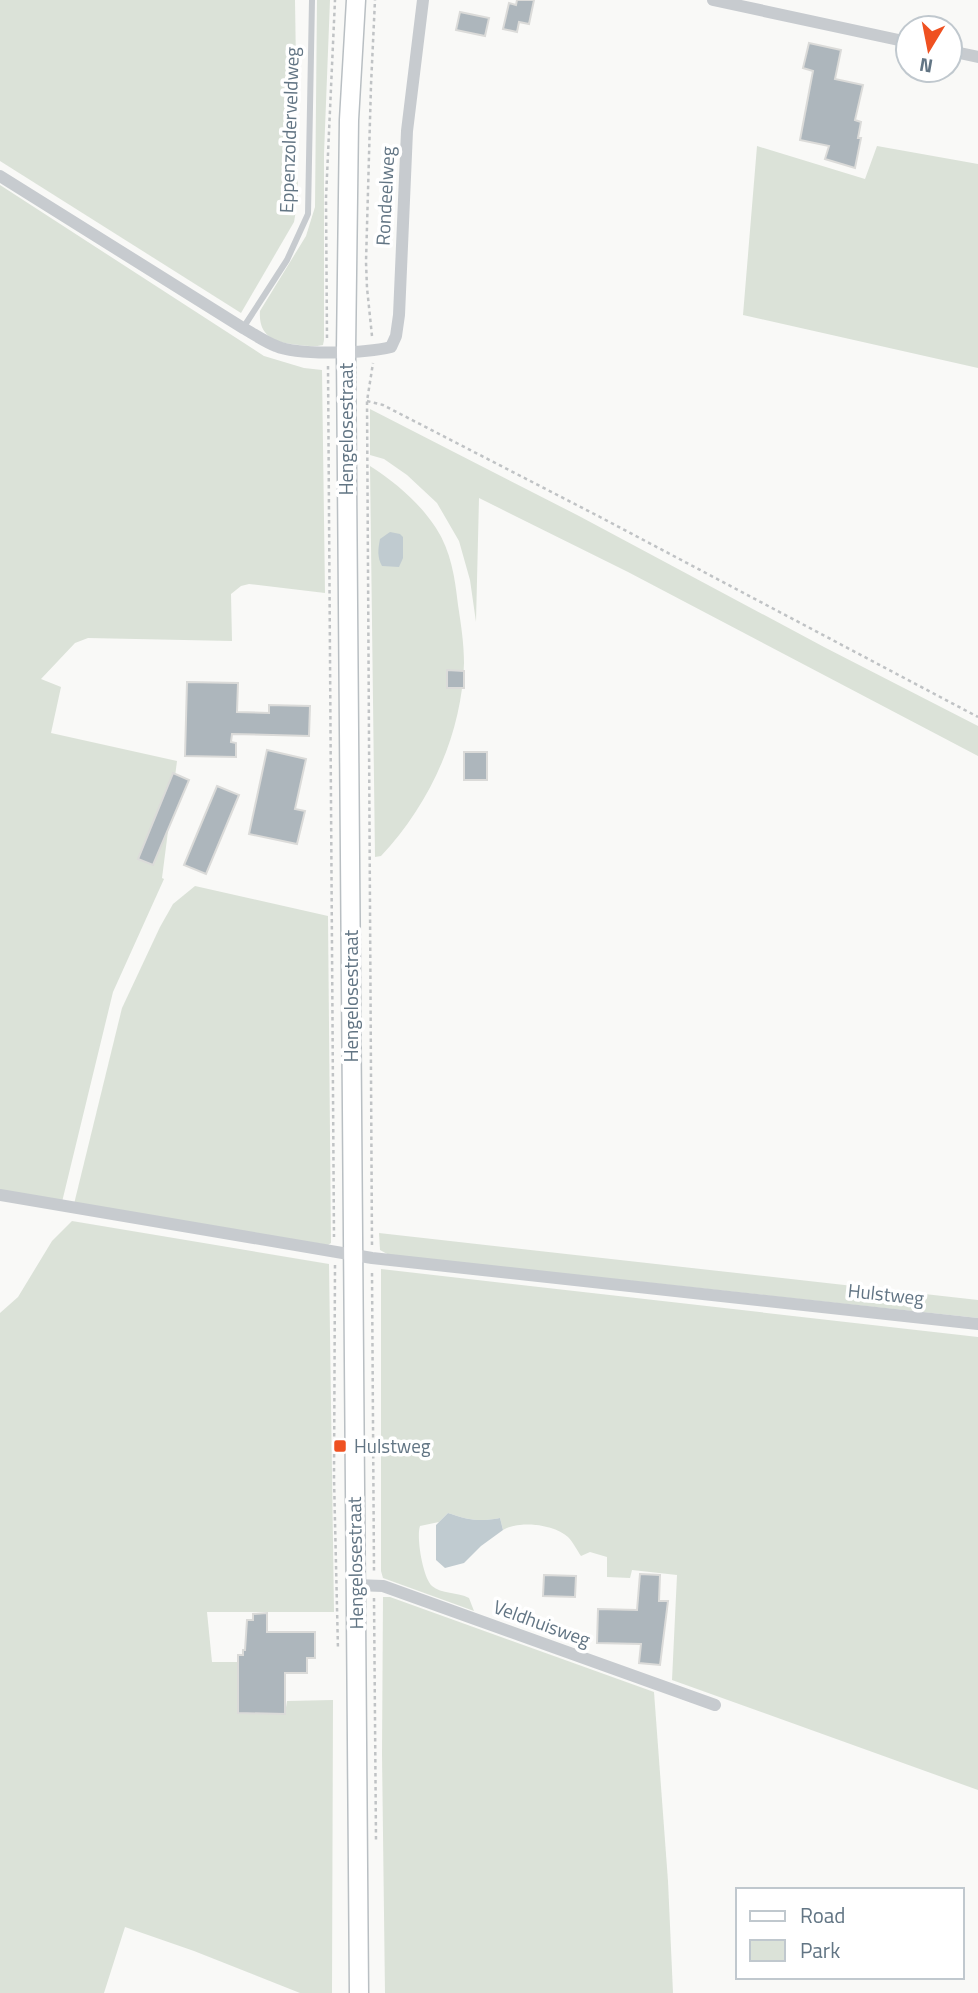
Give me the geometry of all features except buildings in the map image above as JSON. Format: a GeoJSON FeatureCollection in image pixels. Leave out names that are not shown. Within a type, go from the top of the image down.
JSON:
{"type":"FeatureCollection","features":[{"type":"Feature","properties":{"kind":"main road","name":"Hengelosestraat"},"geometry":{"type":"LineString","coordinates":[[356,0],[337,351],[362,1257],[355,1586],[359,1993]]}},
{"type":"Feature","properties":{"kind":"street","name":"Rondeelweg"},"geometry":{"type":"LineString","coordinates":[[373,351],[391,347],[397,336],[407,131],[423,0]]}},
{"type":"Feature","properties":{"kind":"street"},"geometry":{"type":"LineString","coordinates":[[713,0],[894,39]]}},
{"type":"Feature","properties":{"kind":"street"},"geometry":{"type":"LineString","coordinates":[[0,176],[243,328],[283,348],[307,352],[373,351]]}},
{"type":"Feature","properties":{"kind":"street","name":"Hulstweg"},"geometry":{"type":"LineString","coordinates":[[0,1195],[362,1257],[978,1324]]}},
{"type":"Feature","properties":{"kind":"street","name":"Veldhuisweg"},"geometry":{"type":"LineString","coordinates":[[355,1586],[383,1586],[715,1705]]}},
{"type":"Feature","properties":{"kind":"lane","name":"Eppenzolderveldweg"},"geometry":{"type":"LineString","coordinates":[[243,328],[287,260],[308,214],[312,0]]}},
{"type":"Feature","properties":{"kind":"path","name":"Hengelosestraat"},"geometry":{"type":"LineString","coordinates":[[335,0],[326,198],[337,351]]}},
{"type":"Feature","properties":{"kind":"path","name":"Hengelosestraat"},"geometry":{"type":"LineString","coordinates":[[376,0],[366,262],[373,373],[367,401],[362,1257],[374,1586],[376,1844]]}},
{"type":"Feature","properties":{"kind":"path"},"geometry":{"type":"LineString","coordinates":[[367,401],[383,405],[978,717]]}},
{"type":"Feature","properties":{"kind":"green space"},"geometry":{"type":"Polygon","coordinates":[[[0,0],[295,0],[298,199],[294,222],[241,313],[0,161],[0,0]]]}},
{"type":"Feature","properties":{"kind":"green space"},"geometry":{"type":"Polygon","coordinates":[[[317,0],[330,0],[324,154],[324,340],[323,345],[311,346],[283,343],[270,337],[262,327],[260,311],[306,236],[315,207],[317,0]]]}},
{"type":"Feature","properties":{"kind":"green space"},"geometry":{"type":"Polygon","coordinates":[[[757,146],[865,179],[877,146],[978,164],[978,368],[743,315],[757,146]]]}},
{"type":"Feature","properties":{"kind":"green space"},"geometry":{"type":"Polygon","coordinates":[[[0,185],[264,356],[304,368],[322,370],[325,593],[249,584],[241,586],[231,594],[232,641],[88,638],[75,643],[41,679],[61,687],[51,733],[177,761],[164,879],[113,992],[62,1202],[0,1191],[0,185]]]}},
{"type":"Feature","properties":{"kind":"green space"},"geometry":{"type":"Polygon","coordinates":[[[370,409],[978,726],[978,756],[628,572],[479,498],[476,622],[470,580],[459,541],[437,503],[407,475],[384,459],[370,455],[370,409]]]}},
{"type":"Feature","properties":{"kind":"green space"},"geometry":{"type":"Polygon","coordinates":[[[370,466],[415,501],[441,537],[454,575],[464,663],[457,716],[440,767],[414,814],[381,856],[375,857],[370,466]]]}},
{"type":"Feature","properties":{"kind":"green space"},"geometry":{"type":"Polygon","coordinates":[[[195,886],[328,916],[331,1243],[328,1245],[74,1204],[122,1008],[173,904],[195,886]]]}},
{"type":"Feature","properties":{"kind":"green space"},"geometry":{"type":"Polygon","coordinates":[[[72,1221],[329,1264],[334,1612],[207,1612],[212,1662],[238,1662],[237,1714],[285,1714],[287,1701],[333,1700],[332,1993],[300,1993],[125,1927],[104,1993],[0,1993],[0,1313],[18,1297],[52,1241],[72,1221]]]}},
{"type":"Feature","properties":{"kind":"green space"},"geometry":{"type":"Polygon","coordinates":[[[379,1233],[978,1300],[978,1318],[389,1255],[380,1250],[379,1233]]]}},
{"type":"Feature","properties":{"kind":"green space"},"geometry":{"type":"Polygon","coordinates":[[[381,1269],[978,1337],[978,1790],[672,1680],[677,1575],[632,1570],[630,1578],[607,1577],[607,1557],[590,1552],[581,1556],[568,1537],[554,1529],[527,1524],[503,1530],[500,1518],[473,1520],[448,1513],[439,1522],[420,1526],[421,1557],[429,1582],[440,1590],[469,1598],[474,1611],[383,1578],[381,1269]]]}},
{"type":"Feature","properties":{"kind":"green space"},"geometry":{"type":"Polygon","coordinates":[[[383,1597],[390,1597],[654,1692],[673,1993],[385,1993],[383,1597]]]}},
{"type":"Feature","properties":{"kind":"shaded area"},"geometry":{"type":"Polygon","coordinates":[[[390,532],[403,537],[403,558],[399,567],[382,566],[379,559],[380,539],[390,532]]]}},
{"type":"Feature","properties":{"kind":"shaded area"},"geometry":{"type":"Polygon","coordinates":[[[448,1513],[473,1520],[500,1518],[503,1530],[464,1563],[445,1568],[436,1560],[436,1525],[448,1513]]]}},
{"type":"Feature","properties":{"kind":"place","name":"Hulstweg"},"geometry":{"type":"Point","coordinates":[340,1446]}}]}
